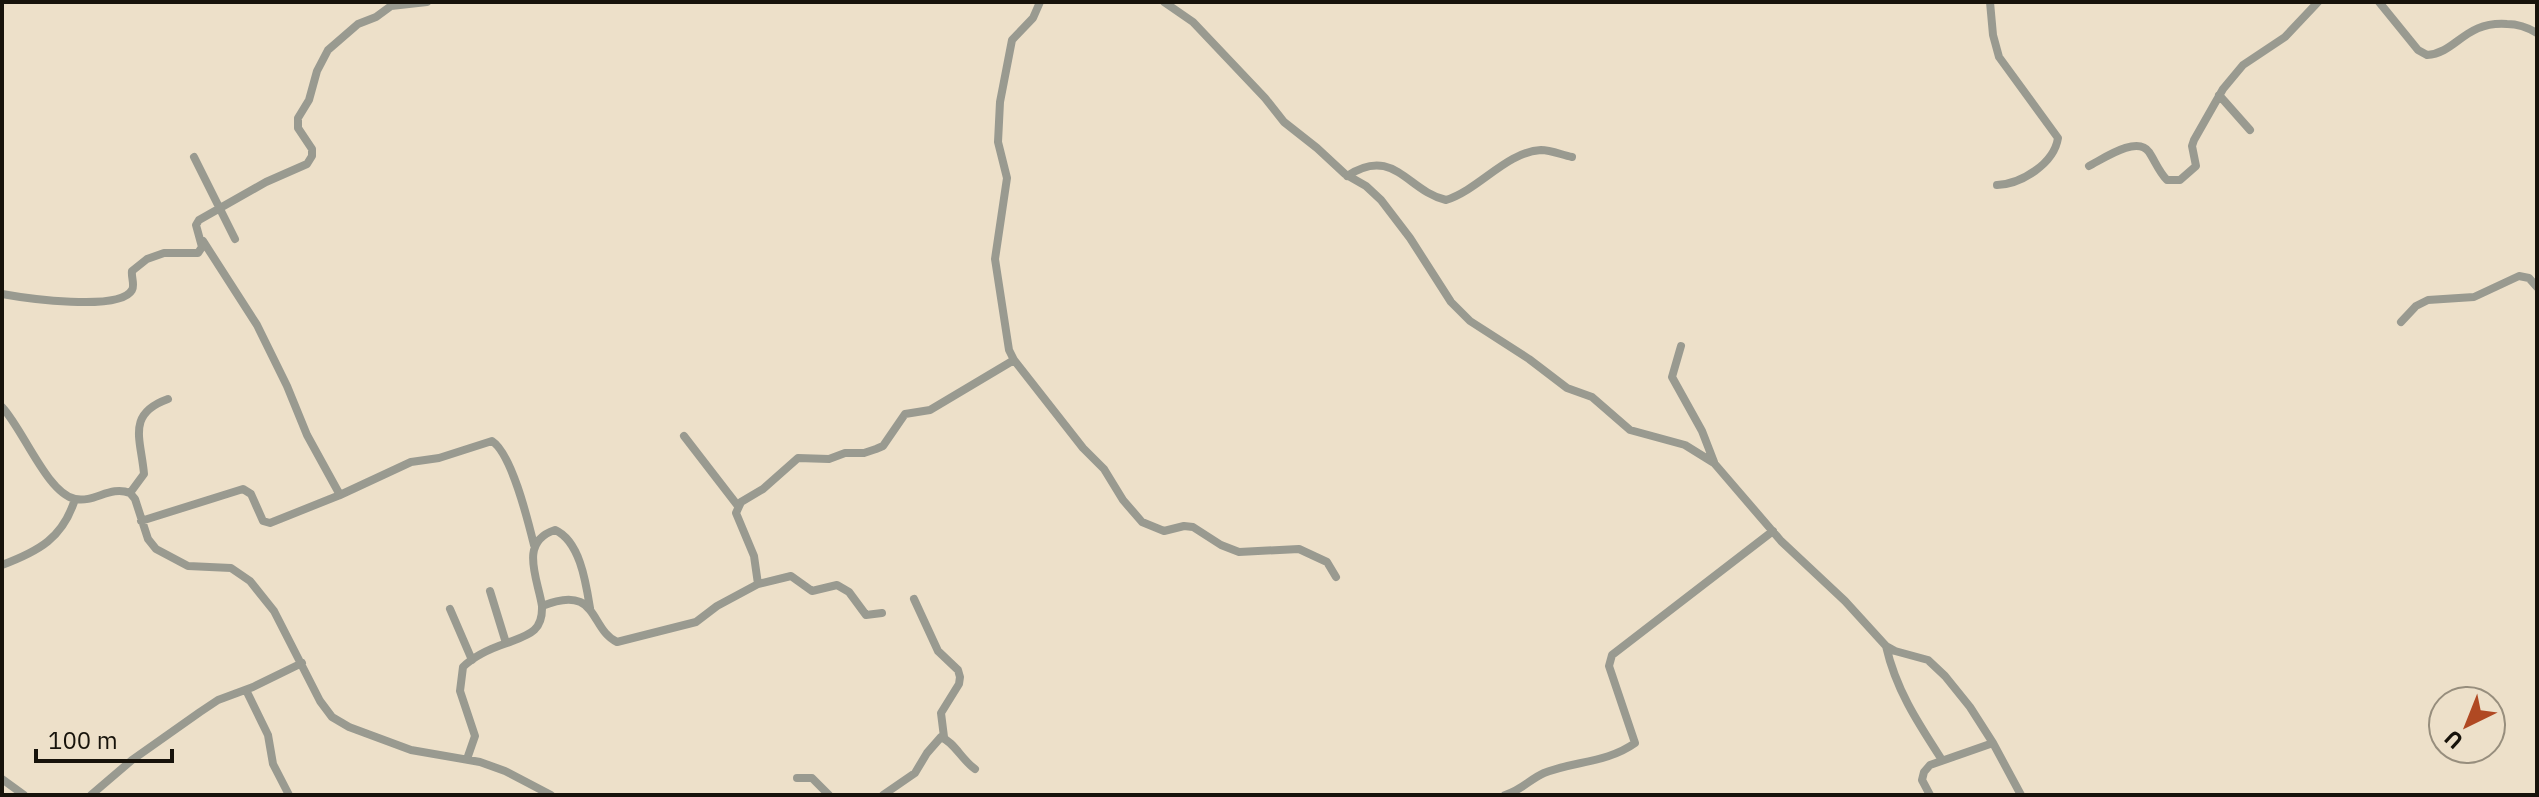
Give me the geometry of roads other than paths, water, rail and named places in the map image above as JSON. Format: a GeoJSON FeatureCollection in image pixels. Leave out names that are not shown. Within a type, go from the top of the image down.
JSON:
{"type":"FeatureCollection","features":[{"type":"Feature","properties":{"kind":"street"},"geometry":{"type":"LineString","coordinates":[[2,294],[59,301],[100,301],[121,297],[133,289],[131,274],[136,266],[164,253],[195,254],[202,247],[196,223],[266,182],[299,169],[310,160],[313,153],[311,144],[297,122],[309,100],[317,71],[332,46],[358,24],[376,17],[391,6],[427,2]]}},
{"type":"Feature","properties":{"kind":"street"},"geometry":{"type":"LineString","coordinates":[[1040,2],[1033,18],[1012,40],[1000,102],[998,142],[1007,178],[995,259],[1007,339],[1014,360],[1083,448],[1104,469],[1123,500],[1142,522],[1164,531],[1193,527],[1221,545],[1239,552],[1299,549],[1327,562],[1336,577]]}},
{"type":"Feature","properties":{"kind":"street"},"geometry":{"type":"LineString","coordinates":[[1990,2],[1999,57],[2058,138],[2052,151],[2029,175],[2013,184],[1997,185]]}},
{"type":"Feature","properties":{"kind":"street"},"geometry":{"type":"LineString","coordinates":[[2089,166],[2132,146],[2141,145],[2147,148],[2167,180],[2180,180],[2196,166],[2192,146],[2219,95],[2243,65],[2285,37],[2318,2]]}},
{"type":"Feature","properties":{"kind":"street"},"geometry":{"type":"LineString","coordinates":[[2379,2],[2418,50],[2427,55],[2438,52],[2477,26],[2492,23],[2521,25],[2537,33]]}},
{"type":"Feature","properties":{"kind":"street"},"geometry":{"type":"LineString","coordinates":[[1171,3],[1210,40],[1284,122],[1389,208],[1460,313],[1567,388],[1592,397],[1630,430],[1685,445],[1714,463],[1773,531],[1886,646],[1928,660],[1936,667],[1970,707],[2021,795]]}},
{"type":"Feature","properties":{"kind":"street"},"geometry":{"type":"LineString","coordinates":[[2219,95],[2250,130]]}},
{"type":"Feature","properties":{"kind":"street"},"geometry":{"type":"LineString","coordinates":[[1347,176],[1370,164],[1386,167],[1446,200],[1468,190],[1524,154],[1544,150],[1572,157]]}},
{"type":"Feature","properties":{"kind":"street"},"geometry":{"type":"LineString","coordinates":[[194,157],[235,239]]}},
{"type":"Feature","properties":{"kind":"street"},"geometry":{"type":"LineString","coordinates":[[200,237],[257,325],[307,435],[340,495]]}},
{"type":"Feature","properties":{"kind":"street"},"geometry":{"type":"LineString","coordinates":[[2401,322],[2421,303],[2474,297],[2519,276],[2529,278],[2537,287]]}},
{"type":"Feature","properties":{"kind":"street"},"geometry":{"type":"LineString","coordinates":[[1681,346],[1672,377],[1710,446],[1714,463]]}},
{"type":"Feature","properties":{"kind":"street"},"geometry":{"type":"LineString","coordinates":[[738,506],[798,458],[829,459],[845,453],[864,453],[879,448],[905,414],[930,410],[1014,360]]}},
{"type":"Feature","properties":{"kind":"street"},"geometry":{"type":"LineString","coordinates":[[130,493],[144,474],[139,421],[147,408],[168,399]]}},
{"type":"Feature","properties":{"kind":"street"},"geometry":{"type":"LineString","coordinates":[[2,407],[50,482],[64,495],[86,499],[114,490],[130,493],[135,499],[148,539],[156,549],[172,560],[195,568],[231,568],[242,574],[274,611],[326,709],[341,723],[421,753],[468,758],[505,771],[551,795]]}},
{"type":"Feature","properties":{"kind":"street"},"geometry":{"type":"LineString","coordinates":[[684,436],[738,506],[738,523],[754,556],[758,584]]}},
{"type":"Feature","properties":{"kind":"street"},"geometry":{"type":"LineString","coordinates":[[141,521],[243,489],[251,494],[261,519],[267,524],[411,462],[439,458],[492,441],[503,454],[521,498],[534,545],[532,561],[542,606],[541,621],[535,631],[525,638],[506,643],[463,667],[460,691],[475,739],[468,758]]}},
{"type":"Feature","properties":{"kind":"street"},"geometry":{"type":"LineString","coordinates":[[2,565],[29,555],[46,544],[70,517],[75,499]]}},
{"type":"Feature","properties":{"kind":"street"},"geometry":{"type":"LineString","coordinates":[[534,545],[552,530],[557,530],[567,539],[586,581],[590,608]]}},
{"type":"Feature","properties":{"kind":"street"},"geometry":{"type":"LineString","coordinates":[[1505,795],[1524,788],[1542,774],[1609,757],[1633,745],[1635,739],[1609,666],[1612,655],[1773,531]]}},
{"type":"Feature","properties":{"kind":"street"},"geometry":{"type":"LineString","coordinates":[[542,606],[561,601],[583,603],[590,608],[606,634],[613,641],[621,642],[696,622],[717,606],[758,584],[791,576],[812,591],[837,585],[849,592],[866,615],[882,613]]}},
{"type":"Feature","properties":{"kind":"street"},"geometry":{"type":"LineString","coordinates":[[490,591],[506,643]]}},
{"type":"Feature","properties":{"kind":"street"},"geometry":{"type":"LineString","coordinates":[[914,599],[938,651],[958,670],[960,677],[941,713],[944,737],[960,757],[975,769]]}},
{"type":"Feature","properties":{"kind":"street"},"geometry":{"type":"LineString","coordinates":[[450,609],[472,660]]}},
{"type":"Feature","properties":{"kind":"street"},"geometry":{"type":"LineString","coordinates":[[1886,646],[1891,670],[1906,704],[1942,760]]}},
{"type":"Feature","properties":{"kind":"street"},"geometry":{"type":"LineString","coordinates":[[91,795],[132,760],[218,700],[302,663]]}},
{"type":"Feature","properties":{"kind":"street"},"geometry":{"type":"LineString","coordinates":[[246,690],[268,735],[273,764],[289,795]]}},
{"type":"Feature","properties":{"kind":"street"},"geometry":{"type":"LineString","coordinates":[[883,795],[915,773],[935,742],[944,737]]}},
{"type":"Feature","properties":{"kind":"street"},"geometry":{"type":"LineString","coordinates":[[1930,795],[1922,777],[1930,765],[1993,743]]}},
{"type":"Feature","properties":{"kind":"street"},"geometry":{"type":"LineString","coordinates":[[797,778],[812,778],[829,795]]}},
{"type":"Feature","properties":{"kind":"street"},"geometry":{"type":"LineString","coordinates":[[2,779],[24,795]]}}]}
